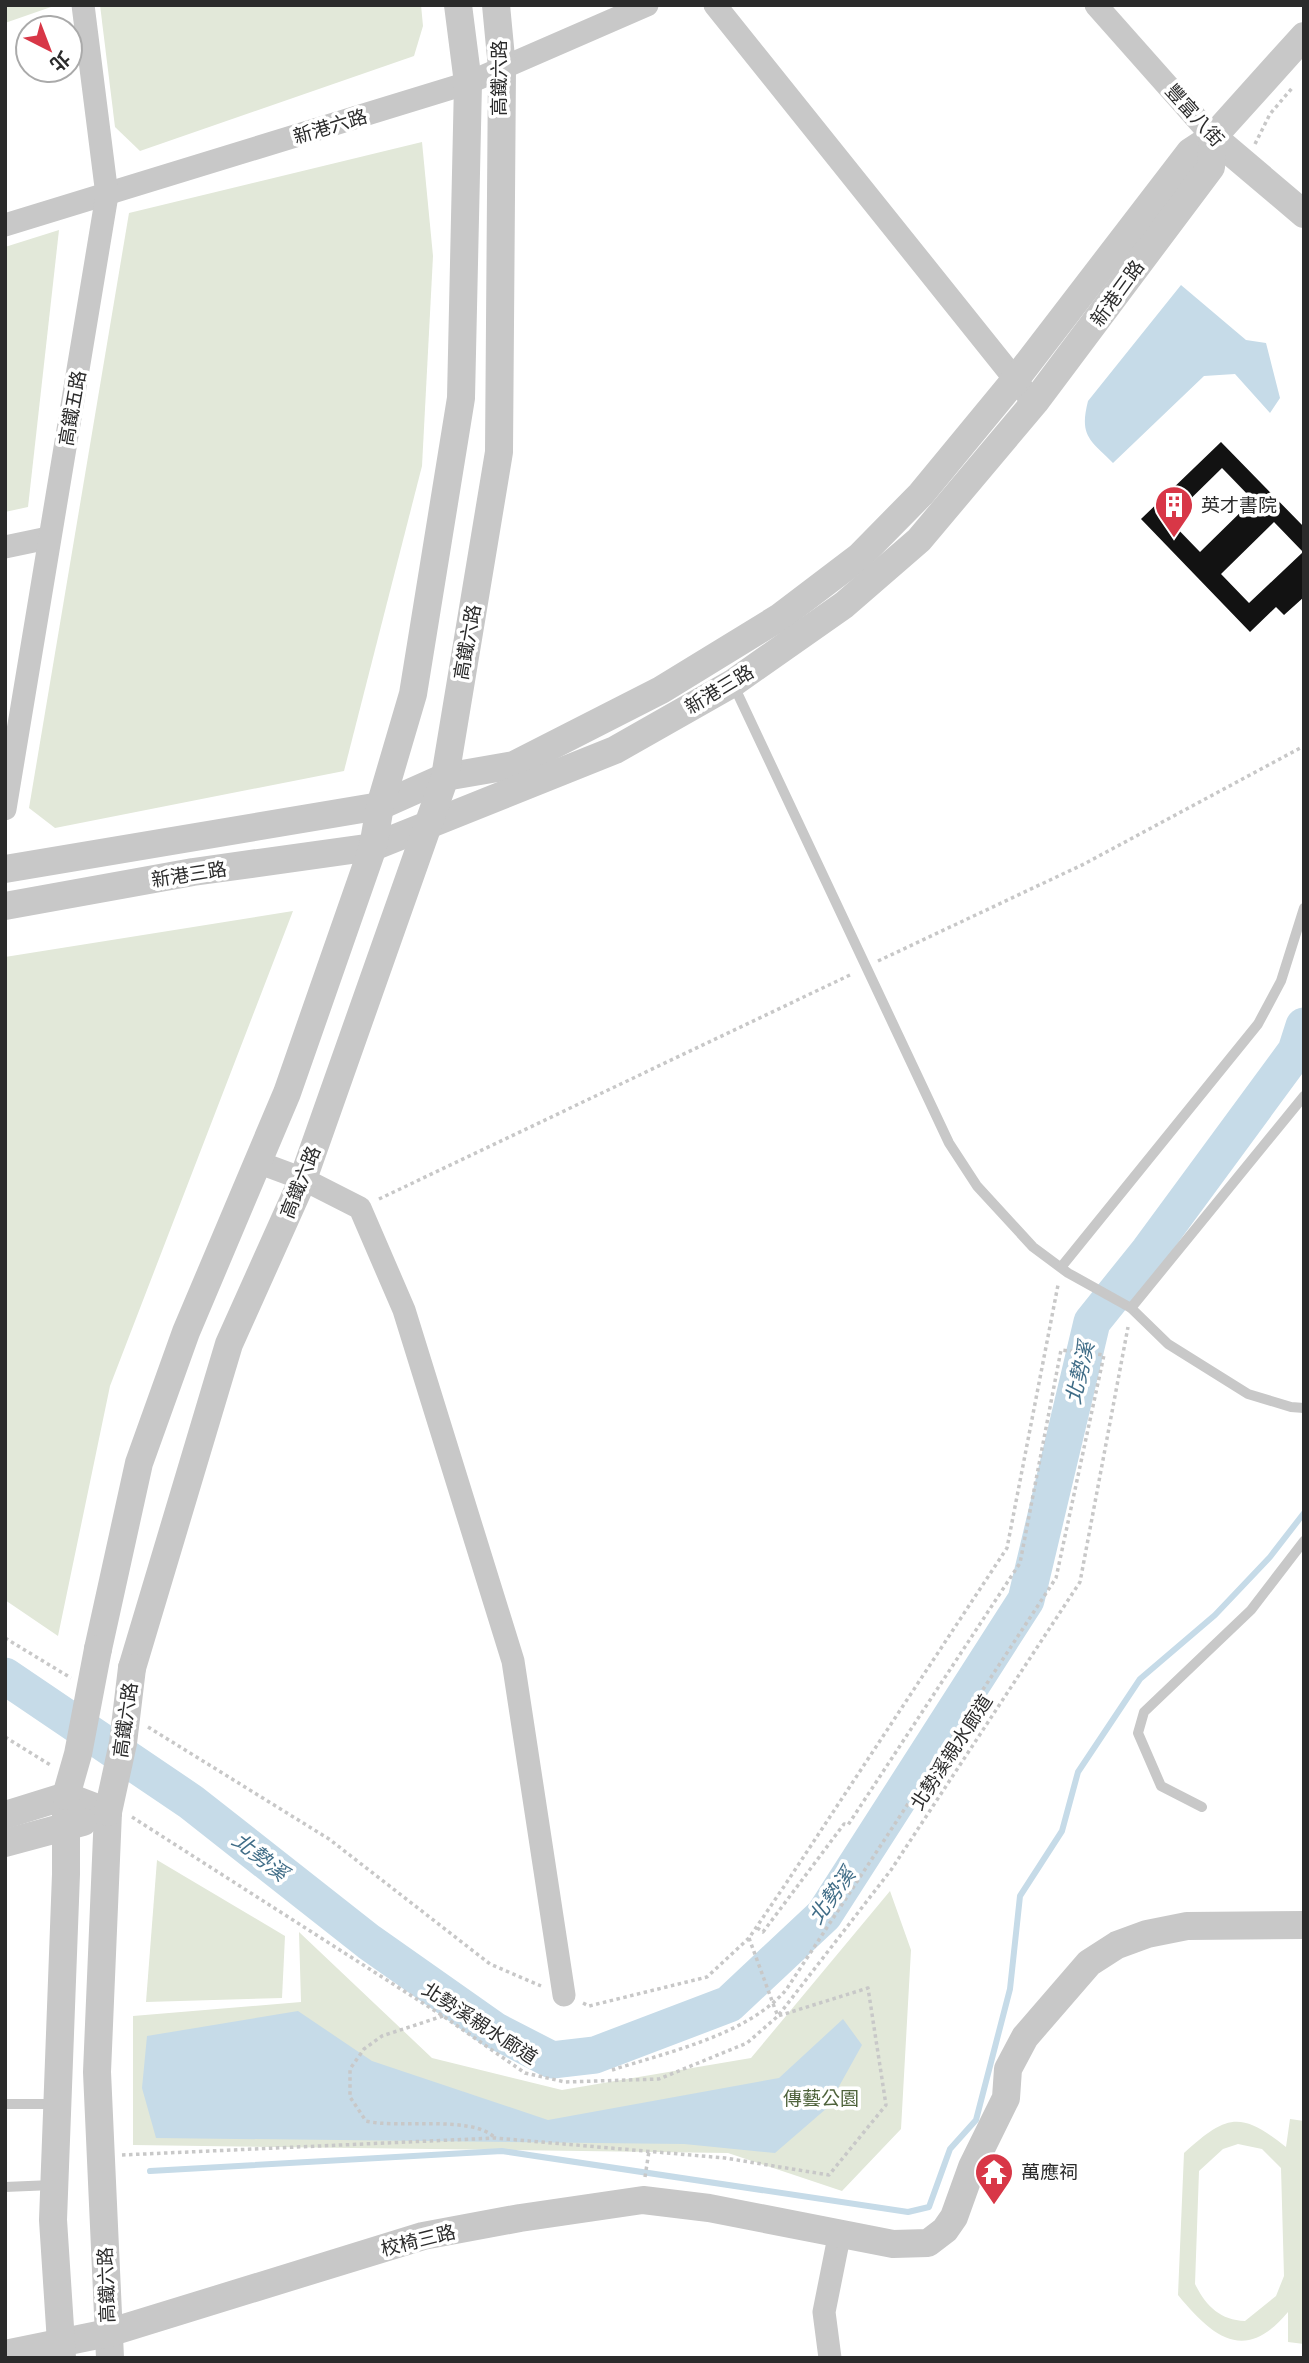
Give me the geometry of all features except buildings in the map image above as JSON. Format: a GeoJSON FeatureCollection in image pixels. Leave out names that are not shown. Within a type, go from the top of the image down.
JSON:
{"type":"FeatureCollection","features":[{"type":"Feature","properties":{"kind":"street","name":"高鐵五路"},"geometry":{"type":"LineString","coordinates":[[5,809],[107,195],[83,5]]}},
{"type":"Feature","properties":{"kind":"street","name":"高鐵六路"},"geometry":{"type":"LineString","coordinates":[[61,2350],[53,2220],[68,1828],[64,1785],[78,1754],[139,1463],[186,1332],[260,1163],[373,847],[380,806],[413,694],[461,398],[468,83],[458,5]]}},
{"type":"Feature","properties":{"kind":"street","name":"高鐵六路"},"geometry":{"type":"LineString","coordinates":[[109,2346],[97,2072],[115,1811],[132,1668],[229,1344],[303,1179],[445,777],[499,452],[502,68],[496,5]]}},
{"type":"Feature","properties":{"kind":"street","name":"新港六路"},"geometry":{"type":"LineString","coordinates":[[5,225],[468,83],[647,5]]}},
{"type":"Feature","properties":{"kind":"street"},"geometry":{"type":"LineString","coordinates":[[715,5],[1035,402]]}},
{"type":"Feature","properties":{"kind":"street","name":"豐富八街"},"geometry":{"type":"LineString","coordinates":[[1096,5],[1213,137],[1304,214]]}},
{"type":"Feature","properties":{"kind":"street","name":"新港三路"},"geometry":{"type":"LineString","coordinates":[[5,869],[380,806],[445,777],[514,765],[661,690],[780,617],[859,558],[921,494],[1015,380],[1190,152],[1213,137],[1304,36]]}},
{"type":"Feature","properties":{"kind":"street","name":"新港三路"},"geometry":{"type":"LineString","coordinates":[[5,906],[193,872],[373,847],[615,750],[733,683],[844,605],[919,540],[1035,402],[1211,167],[1213,137]]}},
{"type":"Feature","properties":{"kind":"street"},"geometry":{"type":"LineString","coordinates":[[5,547],[48,538]]}},
{"type":"Feature","properties":{"kind":"street"},"geometry":{"type":"LineString","coordinates":[[260,1163],[303,1179],[360,1208],[404,1310],[513,1661],[564,1996]]}},
{"type":"Feature","properties":{"kind":"street"},"geometry":{"type":"LineString","coordinates":[[5,1815],[64,1785],[115,1811]]}},
{"type":"Feature","properties":{"kind":"street"},"geometry":{"type":"LineString","coordinates":[[5,1843],[27,1835],[68,1828],[115,1811]]}},
{"type":"Feature","properties":{"kind":"street","name":"校椅三路"},"geometry":{"type":"LineString","coordinates":[[5,2354],[109,2346],[423,2236],[643,2200],[709,2208],[893,2244],[928,2243],[945,2230],[1006,2098],[1008,2070],[1026,2037],[1089,1963],[1117,1945],[1147,1934],[1187,1926],[1304,1926]]}},
{"type":"Feature","properties":{"kind":"street"},"geometry":{"type":"LineString","coordinates":[[830,2358],[824,2312],[840,2232]]}},
{"type":"Feature","properties":{"kind":"lane"},"geometry":{"type":"LineString","coordinates":[[733,683],[949,1143],[977,1186],[1033,1247],[1132,1308],[1168,1345],[1248,1394],[1291,1407],[1304,1408]]}},
{"type":"Feature","properties":{"kind":"lane"},"geometry":{"type":"LineString","coordinates":[[1065,1269],[1258,1024],[1281,981],[1304,908]]}},
{"type":"Feature","properties":{"kind":"lane"},"geometry":{"type":"LineString","coordinates":[[1132,1308],[1304,1096]]}},
{"type":"Feature","properties":{"kind":"lane"},"geometry":{"type":"LineString","coordinates":[[1202,1807],[1161,1786],[1138,1733],[1144,1712],[1251,1610],[1304,1541]]}},
{"type":"Feature","properties":{"kind":"lane"},"geometry":{"type":"LineString","coordinates":[[5,2104],[57,2104]]}},
{"type":"Feature","properties":{"kind":"lane"},"geometry":{"type":"LineString","coordinates":[[5,2187],[54,2185]]}},
{"type":"Feature","properties":{"kind":"path"},"geometry":{"type":"LineString","coordinates":[[1254,146],[1270,114],[1295,85]]}},
{"type":"Feature","properties":{"kind":"path"},"geometry":{"type":"LineString","coordinates":[[360,1208],[1083,864],[1304,746]]}},
{"type":"Feature","properties":{"kind":"path"},"geometry":{"type":"LineString","coordinates":[[144,1724],[329,1839],[490,1964],[589,2006],[707,1977],[749,1938],[1007,1548],[1065,1269]]}},
{"type":"Feature","properties":{"kind":"path","name":"北勢溪親水廊道"},"geometry":{"type":"LineString","coordinates":[[115,1811],[443,2016],[525,2073],[565,2082],[659,2079],[747,2043],[778,2016],[891,1870],[1080,1582],[1132,1308]]}},
{"type":"Feature","properties":{"kind":"path"},"geometry":{"type":"LineString","coordinates":[[612,2070],[704,2041],[771,2007],[786,1990],[1056,1578],[1104,1355],[1061,1350],[1020,1563],[848,1825],[844,1824],[763,1932],[756,1927]]}},
{"type":"Feature","properties":{"kind":"path"},"geometry":{"type":"LineString","coordinates":[[5,1638],[75,1681]]}},
{"type":"Feature","properties":{"kind":"path"},"geometry":{"type":"LineString","coordinates":[[5,1737],[64,1785]]}},
{"type":"Feature","properties":{"kind":"path"},"geometry":{"type":"LineString","coordinates":[[117,2156],[495,2138],[725,2158],[829,2175],[886,2105],[868,1988],[778,2016],[749,1938]]}},
{"type":"Feature","properties":{"kind":"path"},"geometry":{"type":"LineString","coordinates":[[443,2016],[382,2036],[364,2049],[350,2069],[350,2097],[366,2121],[378,2124],[438,2123],[488,2131],[495,2138]]}},
{"type":"Feature","properties":{"kind":"green space"},"geometry":{"type":"Polygon","coordinates":[[[5,5],[51,5],[31,14],[14,14],[14,20],[5,23],[5,5]]]}},
{"type":"Feature","properties":{"kind":"green space"},"geometry":{"type":"Polygon","coordinates":[[[100,5],[421,5],[423,26],[414,56],[140,151],[115,127],[100,5]]]}},
{"type":"Feature","properties":{"kind":"green space"},"geometry":{"type":"Polygon","coordinates":[[[422,142],[433,256],[422,466],[344,771],[55,828],[29,808],[129,213],[422,142]]]}},
{"type":"Feature","properties":{"kind":"green space"},"geometry":{"type":"Polygon","coordinates":[[[59,230],[28,507],[5,512],[5,247],[59,230]]]}},
{"type":"Feature","properties":{"kind":"green space"},"geometry":{"type":"Polygon","coordinates":[[[293,911],[110,1386],[58,1636],[5,1600],[5,957],[293,911]]]}},
{"type":"Feature","properties":{"kind":"green space"},"geometry":{"type":"Polygon","coordinates":[[[157,1860],[285,1936],[282,1998],[146,2002],[157,1860]]]}},
{"type":"Feature","properties":{"kind":"green space","name":"傳藝公園"},"geometry":{"type":"Polygon","coordinates":[[[890,1891],[911,1950],[901,2129],[842,2191],[728,2153],[133,2145],[133,2016],[301,2002],[299,1932],[432,2058],[562,2090],[751,2058],[890,1891]]]}},
{"type":"Feature","properties":{"kind":"green space"},"geometry":{"type":"Polygon","coordinates":[[[1290,2119],[1304,2121],[1304,2344],[1288,2342],[1288,2312],[1273,2328],[1258,2337],[1244,2341],[1231,2339],[1204,2323],[1178,2295],[1184,2153],[1223,2124],[1234,2122],[1257,2127],[1286,2147],[1290,2119]],[[1238,2144],[1223,2149],[1199,2171],[1195,2284],[1215,2310],[1236,2320],[1245,2321],[1276,2296],[1284,2276],[1281,2168],[1262,2149],[1238,2144]]]}},
{"type":"Feature","properties":{"kind":"water"},"geometry":{"type":"Polygon","coordinates":[[[1181,285],[1246,340],[1266,343],[1280,398],[1270,413],[1235,374],[1204,376],[1113,463],[1088,436],[1085,422],[1088,401],[1181,285]]]}},
{"type":"Feature","properties":{"kind":"water"},"geometry":{"type":"Polygon","coordinates":[[[298,2011],[372,2061],[548,2120],[779,2078],[843,2019],[862,2045],[827,2108],[775,2153],[684,2144],[156,2138],[142,2088],[147,2036],[298,2011]]]}},
{"type":"Feature","properties":{"kind":"waterway","name":"北勢溪"},"geometry":{"type":"LineString","coordinates":[[5,1676],[191,1802],[369,1942],[494,2030],[552,2060],[595,2055],[729,2004],[824,1915],[1026,1600],[1092,1322],[1149,1251],[1296,1051],[1304,1026]]}},
{"type":"Feature","properties":{"kind":"waterway"},"geometry":{"type":"LineString","coordinates":[[150,2171],[502,2151],[908,2212],[929,2207],[950,2149],[976,2120],[1010,1989],[1020,1896],[1062,1831],[1078,1772],[1140,1679],[1215,1615],[1270,1557],[1304,1513]]}},
{"type":"Feature","properties":{"kind":"place","name":"英才書院"},"geometry":{"type":"Point","coordinates":[1174,539]}},
{"type":"Feature","properties":{"kind":"place","name":"萬應祠"},"geometry":{"type":"Point","coordinates":[994,2206]}}]}
